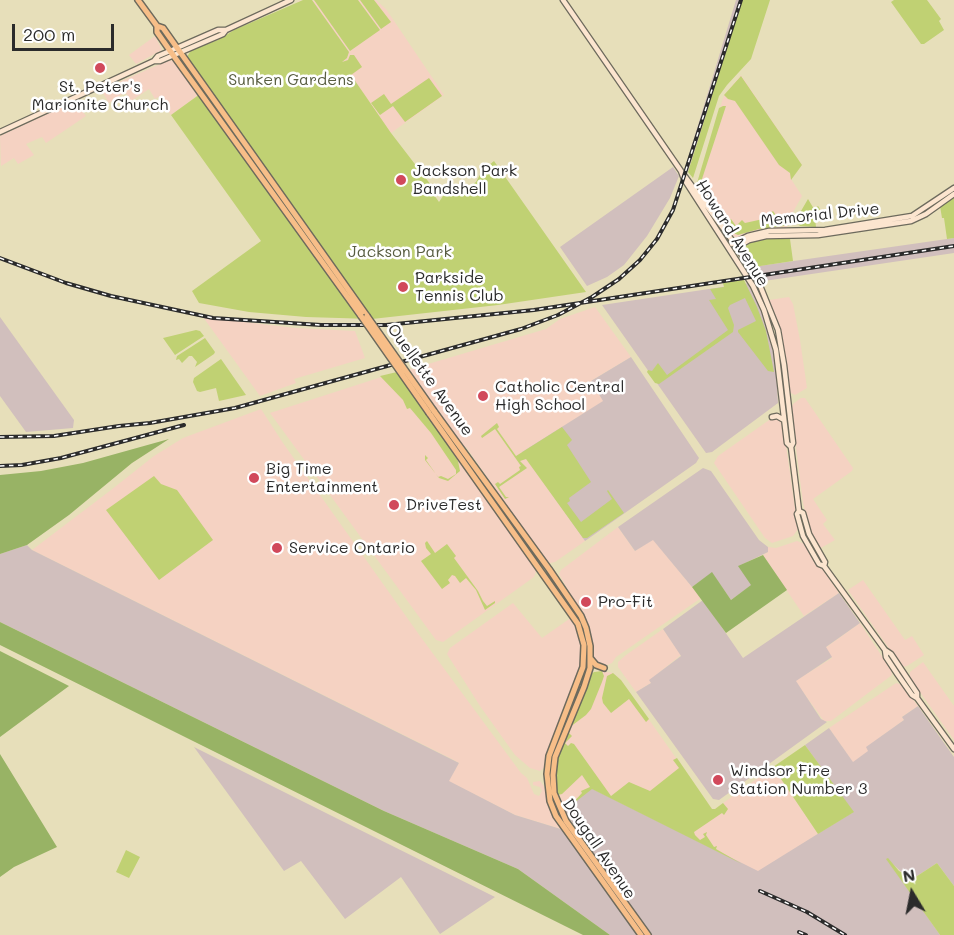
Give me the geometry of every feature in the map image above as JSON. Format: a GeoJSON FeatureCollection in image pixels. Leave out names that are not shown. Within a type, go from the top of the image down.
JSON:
{"type":"FeatureCollection","features":[{"type":"Feature","properties":{"kind":"main road","name":"Ouellette Avenue"},"geometry":{"type":"LineString","coordinates":[[138,0],[157,26],[157,32],[175,52],[312,243],[573,615],[581,631],[584,645],[583,667],[576,690],[553,744],[550,775]]}},
{"type":"Feature","properties":{"kind":"main road"},"geometry":{"type":"LineString","coordinates":[[0,132],[218,30],[226,30],[291,0]]}},
{"type":"Feature","properties":{"kind":"main road","name":"Howard Avenue"},"geometry":{"type":"LineString","coordinates":[[563,0],[681,171],[736,245],[759,283],[778,330],[786,375],[791,447],[799,511],[803,513],[809,534],[825,562],[824,566],[885,650],[886,657],[912,695],[917,698],[954,749]]}},
{"type":"Feature","properties":{"kind":"main road","name":"Howard Avenue"},"geometry":{"type":"LineString","coordinates":[[681,171],[753,286],[771,332],[778,366],[787,443],[791,447]]}},
{"type":"Feature","properties":{"kind":"main road"},"geometry":{"type":"LineString","coordinates":[[917,216],[954,188]]}},
{"type":"Feature","properties":{"kind":"main road"},"geometry":{"type":"LineString","coordinates":[[917,216],[954,194]]}},
{"type":"Feature","properties":{"kind":"main road","name":"Memorial Drive"},"geometry":{"type":"LineString","coordinates":[[730,248],[748,236],[769,231],[825,230],[917,216]]}},
{"type":"Feature","properties":{"kind":"main road","name":"Ouellette Avenue"},"geometry":{"type":"LineString","coordinates":[[432,412],[581,616],[589,637],[588,676],[550,775]]}},
{"type":"Feature","properties":{"kind":"main road"},"geometry":{"type":"LineString","coordinates":[[772,417],[777,416],[784,420]]}},
{"type":"Feature","properties":{"kind":"main road"},"geometry":{"type":"LineString","coordinates":[[590,658],[596,665],[604,668]]}},
{"type":"Feature","properties":{"kind":"main road","name":"Dougall Avenue"},"geometry":{"type":"LineString","coordinates":[[550,775],[550,801],[556,816],[641,935]]}},
{"type":"Feature","properties":{"kind":"main road","name":"Dougall Avenue"},"geometry":{"type":"LineString","coordinates":[[550,775],[554,793],[566,821],[648,935]]}},
{"type":"Feature","properties":{"kind":"shaded area"},"geometry":{"type":"Polygon","coordinates":[[[376,0],[386,9],[444,95],[391,133],[298,1],[376,0]]]}},
{"type":"Feature","properties":{"kind":"shaded area"},"geometry":{"type":"Polygon","coordinates":[[[736,0],[742,0],[688,172],[685,168],[736,0]]]}},
{"type":"Feature","properties":{"kind":"shaded area"},"geometry":{"type":"Polygon","coordinates":[[[155,36],[162,50],[136,64],[129,55],[155,36]]]}},
{"type":"Feature","properties":{"kind":"shaded area"},"geometry":{"type":"Polygon","coordinates":[[[174,60],[200,94],[171,115],[158,97],[155,99],[149,89],[131,101],[125,92],[109,103],[101,90],[167,61],[174,60]]]}},
{"type":"Feature","properties":{"kind":"shaded area"},"geometry":{"type":"Polygon","coordinates":[[[741,75],[802,165],[791,179],[802,196],[786,228],[759,231],[737,238],[730,234],[696,187],[724,95],[741,75]]]}},
{"type":"Feature","properties":{"kind":"shaded area"},"geometry":{"type":"Polygon","coordinates":[[[75,101],[86,116],[46,143],[42,137],[26,144],[34,155],[18,164],[14,158],[1,166],[0,136],[75,101]]]}},
{"type":"Feature","properties":{"kind":"shaded area"},"geometry":{"type":"Polygon","coordinates":[[[673,167],[679,176],[670,198],[647,236],[624,265],[607,277],[587,286],[560,247],[673,167]]]}},
{"type":"Feature","properties":{"kind":"shaded area"},"geometry":{"type":"Polygon","coordinates":[[[954,238],[954,253],[764,281],[758,270],[760,270],[759,266],[954,238]]]}},
{"type":"Feature","properties":{"kind":"shaded area"},"geometry":{"type":"Polygon","coordinates":[[[749,283],[761,309],[771,341],[776,368],[778,403],[712,452],[706,453],[602,305],[749,283]]]}},
{"type":"Feature","properties":{"kind":"shaded area"},"geometry":{"type":"Polygon","coordinates":[[[789,297],[793,304],[807,388],[795,395],[789,392],[776,321],[769,300],[789,297]]]}},
{"type":"Feature","properties":{"kind":"shaded area"},"geometry":{"type":"Polygon","coordinates":[[[595,307],[631,357],[591,381],[604,401],[522,452],[585,541],[555,562],[550,563],[544,559],[466,447],[408,370],[546,329],[560,319],[595,307]]]}},
{"type":"Feature","properties":{"kind":"shaded area"},"geometry":{"type":"Polygon","coordinates":[[[0,317],[74,420],[73,428],[26,432],[0,396],[0,317]]]}},
{"type":"Feature","properties":{"kind":"shaded area"},"geometry":{"type":"Polygon","coordinates":[[[203,317],[295,328],[355,331],[365,358],[294,379],[296,383],[260,396],[203,317]]]}},
{"type":"Feature","properties":{"kind":"shaded area"},"geometry":{"type":"Polygon","coordinates":[[[631,357],[699,458],[696,463],[585,541],[522,452],[603,401],[591,381],[631,357]]]}},
{"type":"Feature","properties":{"kind":"shaded area"},"geometry":{"type":"Polygon","coordinates":[[[397,372],[459,461],[476,481],[536,571],[534,577],[443,642],[436,640],[270,413],[397,372]]]}},
{"type":"Feature","properties":{"kind":"shaded area"},"geometry":{"type":"Polygon","coordinates":[[[805,398],[853,468],[813,499],[827,520],[823,524],[835,540],[819,549],[810,532],[803,503],[791,409],[793,404],[805,398]]]}},
{"type":"Feature","properties":{"kind":"shaded area"},"geometry":{"type":"Polygon","coordinates":[[[261,409],[420,636],[527,778],[534,794],[539,796],[542,791],[540,787],[533,785],[533,782],[540,781],[544,786],[549,804],[564,830],[515,815],[448,781],[459,763],[32,550],[154,456],[183,438],[261,409]]]}},
{"type":"Feature","properties":{"kind":"shaded area"},"geometry":{"type":"Polygon","coordinates":[[[772,418],[776,418],[783,424],[798,529],[793,536],[772,543],[765,538],[714,463],[718,456],[772,418]]]}},
{"type":"Feature","properties":{"kind":"shaded area"},"geometry":{"type":"Polygon","coordinates":[[[703,468],[711,471],[759,540],[768,547],[768,552],[739,566],[752,585],[731,600],[712,573],[692,587],[653,540],[635,551],[618,527],[703,468]]]}},
{"type":"Feature","properties":{"kind":"shaded area"},"geometry":{"type":"Polygon","coordinates":[[[618,527],[635,551],[653,539],[701,598],[605,666],[597,664],[593,659],[586,622],[559,574],[561,570],[618,527]]]}},
{"type":"Feature","properties":{"kind":"shaded area"},"geometry":{"type":"Polygon","coordinates":[[[797,541],[805,544],[839,593],[804,616],[763,555],[768,552],[768,547],[776,548],[797,541]]]}},
{"type":"Feature","properties":{"kind":"shaded area"},"geometry":{"type":"Polygon","coordinates":[[[27,545],[32,550],[459,763],[449,781],[515,815],[564,830],[639,935],[610,935],[518,869],[384,811],[0,622],[0,554],[27,545]]]}},
{"type":"Feature","properties":{"kind":"shaded area"},"geometry":{"type":"Polygon","coordinates":[[[863,580],[905,640],[912,636],[924,655],[902,667],[848,590],[863,580]]]}},
{"type":"Feature","properties":{"kind":"shaded area"},"geometry":{"type":"Polygon","coordinates":[[[839,593],[860,623],[826,647],[832,657],[796,681],[821,719],[827,722],[719,800],[713,799],[636,692],[651,683],[649,680],[681,656],[663,629],[703,600],[743,658],[839,593]]]}},
{"type":"Feature","properties":{"kind":"shaded area"},"geometry":{"type":"Polygon","coordinates":[[[513,603],[542,638],[572,617],[580,638],[581,665],[544,768],[540,771],[530,768],[515,755],[447,654],[450,648],[513,603]]]}},
{"type":"Feature","properties":{"kind":"shaded area"},"geometry":{"type":"Polygon","coordinates":[[[860,623],[892,675],[831,721],[824,721],[795,681],[832,658],[825,648],[860,623]]]}},
{"type":"Feature","properties":{"kind":"shaded area"},"geometry":{"type":"Polygon","coordinates":[[[663,629],[681,655],[650,680],[651,683],[636,692],[618,667],[618,662],[663,629]]]}},
{"type":"Feature","properties":{"kind":"shaded area"},"geometry":{"type":"Polygon","coordinates":[[[923,662],[954,706],[954,740],[910,678],[910,672],[923,662]]]}},
{"type":"Feature","properties":{"kind":"shaded area"},"geometry":{"type":"Polygon","coordinates":[[[594,672],[613,673],[621,680],[712,809],[773,767],[818,834],[758,872],[592,789],[564,811],[556,783],[562,743],[594,672]]]}},
{"type":"Feature","properties":{"kind":"shaded area"},"geometry":{"type":"Polygon","coordinates":[[[896,683],[902,685],[918,706],[902,717],[904,720],[867,747],[869,751],[853,763],[829,728],[896,683]]]}},
{"type":"Feature","properties":{"kind":"shaded area"},"geometry":{"type":"Polygon","coordinates":[[[918,706],[954,757],[954,886],[937,863],[914,878],[905,875],[887,859],[940,935],[651,935],[564,811],[591,788],[758,871],[853,812],[805,745],[829,728],[853,762],[868,751],[866,747],[904,720],[902,717],[918,706]]]}},
{"type":"Feature","properties":{"kind":"shaded area"},"geometry":{"type":"Polygon","coordinates":[[[194,747],[495,897],[440,934],[401,877],[345,919],[301,861],[284,871],[194,747]]]}},
{"type":"Feature","properties":{"kind":"green space","name":"Jackson Park"},"geometry":{"type":"Polygon","coordinates":[[[303,0],[312,0],[349,52],[347,58],[342,62],[348,60],[350,55],[354,55],[362,67],[351,75],[431,185],[429,188],[439,202],[445,193],[461,192],[476,182],[482,171],[494,161],[586,292],[498,305],[372,319],[249,312],[199,303],[192,291],[261,241],[171,115],[200,94],[326,271],[337,270],[187,57],[191,50],[218,40],[234,30],[303,0]]]}},
{"type":"Feature","properties":{"kind":"green space"},"geometry":{"type":"Polygon","coordinates":[[[314,0],[358,0],[380,30],[350,51],[314,0]]]}},
{"type":"Feature","properties":{"kind":"green space"},"geometry":{"type":"Polygon","coordinates":[[[360,0],[374,0],[391,22],[381,29],[360,0]]]}},
{"type":"Feature","properties":{"kind":"green space"},"geometry":{"type":"Polygon","coordinates":[[[742,0],[770,0],[751,59],[719,96],[693,178],[688,172],[742,0]]]}},
{"type":"Feature","properties":{"kind":"green space"},"geometry":{"type":"Polygon","coordinates":[[[894,0],[927,0],[941,19],[939,21],[944,30],[921,44],[891,2],[894,0]]]}},
{"type":"Feature","properties":{"kind":"green space"},"geometry":{"type":"Polygon","coordinates":[[[741,76],[802,165],[791,180],[790,173],[779,165],[735,101],[724,95],[741,76]]]}},
{"type":"Feature","properties":{"kind":"green space"},"geometry":{"type":"Polygon","coordinates":[[[429,78],[442,96],[405,122],[393,106],[380,115],[371,103],[384,94],[391,104],[429,78]]]}},
{"type":"Feature","properties":{"kind":"green space"},"geometry":{"type":"Polygon","coordinates":[[[726,106],[701,182],[709,201],[697,183],[719,108],[726,106]]]}},
{"type":"Feature","properties":{"kind":"green space"},"geometry":{"type":"Polygon","coordinates":[[[954,196],[954,238],[947,239],[940,206],[954,196]]]}},
{"type":"Feature","properties":{"kind":"green space"},"geometry":{"type":"Polygon","coordinates":[[[808,199],[814,209],[818,206],[820,209],[815,218],[816,227],[798,224],[801,211],[808,199]]]}},
{"type":"Feature","properties":{"kind":"green space"},"geometry":{"type":"Polygon","coordinates":[[[773,211],[778,218],[788,220],[785,226],[759,229],[738,235],[731,232],[724,221],[731,219],[736,226],[742,220],[745,223],[763,219],[773,211]]]}},
{"type":"Feature","properties":{"kind":"green space"},"geometry":{"type":"Polygon","coordinates":[[[763,239],[790,239],[793,261],[760,266],[758,270],[745,247],[749,243],[763,239]]]}},
{"type":"Feature","properties":{"kind":"green space"},"geometry":{"type":"Polygon","coordinates":[[[744,280],[766,331],[774,372],[768,371],[738,332],[756,321],[745,298],[728,308],[734,325],[733,332],[659,384],[655,383],[647,372],[648,370],[652,371],[658,363],[667,375],[728,330],[709,300],[716,299],[710,289],[724,287],[723,283],[744,280]]]}},
{"type":"Feature","properties":{"kind":"green space"},"geometry":{"type":"Polygon","coordinates":[[[196,330],[204,336],[175,355],[163,338],[196,330]]]}},
{"type":"Feature","properties":{"kind":"green space"},"geometry":{"type":"Polygon","coordinates":[[[205,338],[215,352],[214,354],[195,367],[197,362],[192,356],[182,363],[179,359],[176,360],[177,356],[205,338]]]}},
{"type":"Feature","properties":{"kind":"green space"},"geometry":{"type":"Polygon","coordinates":[[[221,359],[246,395],[219,401],[216,388],[197,391],[193,382],[194,378],[221,359]]]}},
{"type":"Feature","properties":{"kind":"green space"},"geometry":{"type":"Polygon","coordinates":[[[397,372],[428,414],[458,461],[460,471],[448,481],[438,477],[448,479],[456,474],[456,470],[431,433],[410,408],[407,409],[403,400],[380,376],[397,372]]]}},
{"type":"Feature","properties":{"kind":"green space"},"geometry":{"type":"Polygon","coordinates":[[[497,423],[499,427],[497,429],[516,456],[562,427],[572,440],[567,445],[591,482],[569,498],[570,501],[567,503],[581,522],[612,499],[608,490],[624,513],[587,538],[583,538],[526,459],[520,461],[527,468],[499,487],[506,497],[509,497],[505,499],[495,484],[498,482],[500,484],[520,470],[521,466],[495,429],[482,438],[481,436],[497,423]]]}},
{"type":"Feature","properties":{"kind":"green space"},"geometry":{"type":"Polygon","coordinates":[[[169,439],[132,463],[69,515],[27,545],[0,554],[0,475],[41,471],[83,463],[169,439]]]}},
{"type":"Feature","properties":{"kind":"green space"},"geometry":{"type":"Polygon","coordinates":[[[154,476],[161,484],[177,490],[213,540],[159,580],[106,510],[154,476]]]}},
{"type":"Feature","properties":{"kind":"green space"},"geometry":{"type":"Polygon","coordinates":[[[427,541],[435,553],[447,544],[487,606],[495,601],[495,603],[485,610],[476,590],[466,578],[460,583],[452,575],[448,580],[450,583],[442,589],[421,561],[431,554],[426,548],[427,541]]]}},
{"type":"Feature","properties":{"kind":"green space"},"geometry":{"type":"Polygon","coordinates":[[[763,555],[787,590],[726,633],[692,587],[712,572],[731,600],[751,585],[738,566],[763,555]]]}},
{"type":"Feature","properties":{"kind":"green space"},"geometry":{"type":"Polygon","coordinates":[[[0,622],[384,811],[518,869],[610,935],[583,935],[0,645],[0,622]]]}},
{"type":"Feature","properties":{"kind":"green space"},"geometry":{"type":"Polygon","coordinates":[[[0,651],[69,686],[0,737],[0,651]]]}},
{"type":"Feature","properties":{"kind":"green space"},"geometry":{"type":"Polygon","coordinates":[[[602,671],[604,676],[591,709],[570,727],[590,675],[602,671]]]}},
{"type":"Feature","properties":{"kind":"green space"},"geometry":{"type":"Polygon","coordinates":[[[613,673],[621,680],[649,719],[646,722],[629,699],[611,713],[603,703],[607,676],[613,673]]]}},
{"type":"Feature","properties":{"kind":"green space"},"geometry":{"type":"Polygon","coordinates":[[[568,732],[572,736],[565,743],[568,746],[571,743],[574,744],[611,796],[629,782],[650,791],[679,768],[673,760],[677,758],[712,809],[723,803],[728,809],[724,815],[722,813],[694,832],[695,835],[700,840],[707,832],[706,835],[714,847],[717,846],[716,849],[742,864],[592,789],[569,807],[582,793],[581,791],[590,787],[582,775],[558,795],[556,764],[568,732]]]}},
{"type":"Feature","properties":{"kind":"green space"},"geometry":{"type":"Polygon","coordinates":[[[805,745],[854,812],[818,834],[773,767],[805,745]]]}},
{"type":"Feature","properties":{"kind":"green space"},"geometry":{"type":"Polygon","coordinates":[[[0,754],[57,847],[14,867],[0,877],[0,754]]]}},
{"type":"Feature","properties":{"kind":"green space"},"geometry":{"type":"Polygon","coordinates":[[[126,850],[140,857],[129,878],[116,872],[126,850]]]}},
{"type":"Feature","properties":{"kind":"green space"},"geometry":{"type":"Polygon","coordinates":[[[888,858],[899,871],[914,878],[937,863],[954,886],[954,935],[940,935],[886,859],[888,858]]]}},
{"type":"Feature","properties":{"kind":"railway"},"geometry":{"type":"LineString","coordinates":[[0,437],[54,436],[150,423],[235,408],[521,329],[558,315],[592,297],[619,279],[640,260],[657,239],[673,210],[741,0]]}},
{"type":"Feature","properties":{"kind":"railway"},"geometry":{"type":"LineString","coordinates":[[0,258],[66,283],[111,296],[213,318],[321,325],[386,325],[534,310],[954,246]]}},
{"type":"Feature","properties":{"kind":"railway"},"geometry":{"type":"LineString","coordinates":[[0,466],[22,465],[61,458],[184,425]]}},
{"type":"Feature","properties":{"kind":"railway"},"geometry":{"type":"LineString","coordinates":[[760,891],[807,912],[845,935]]}},
{"type":"Feature","properties":{"kind":"railway"},"geometry":{"type":"LineString","coordinates":[[799,932],[806,935]]}},
{"type":"Feature","properties":{"kind":"place","name":"St. Peter's Marionite Church"},"geometry":{"type":"Point","coordinates":[100,68]}},
{"type":"Feature","properties":{"kind":"place","name":"Jackson Park Bandshell"},"geometry":{"type":"Point","coordinates":[401,180]}},
{"type":"Feature","properties":{"kind":"place","name":"Parkside Tennis Club"},"geometry":{"type":"Point","coordinates":[403,287]}},
{"type":"Feature","properties":{"kind":"place","name":"Catholic Central High School"},"geometry":{"type":"Point","coordinates":[483,396]}},
{"type":"Feature","properties":{"kind":"place","name":"Big Time Entertainment"},"geometry":{"type":"Point","coordinates":[254,478]}},
{"type":"Feature","properties":{"kind":"place","name":"DriveTest"},"geometry":{"type":"Point","coordinates":[394,505]}},
{"type":"Feature","properties":{"kind":"place","name":"Service Ontario"},"geometry":{"type":"Point","coordinates":[277,548]}},
{"type":"Feature","properties":{"kind":"place","name":"Pro-Fit"},"geometry":{"type":"Point","coordinates":[586,602]}},
{"type":"Feature","properties":{"kind":"place","name":"Windsor Fire Station Number 3"},"geometry":{"type":"Point","coordinates":[718,780]}},
{"type":"Feature","properties":{"kind":"park label","name":"Sunken Gardens"},"geometry":{"type":"Point","coordinates":[291,80]}}]}
